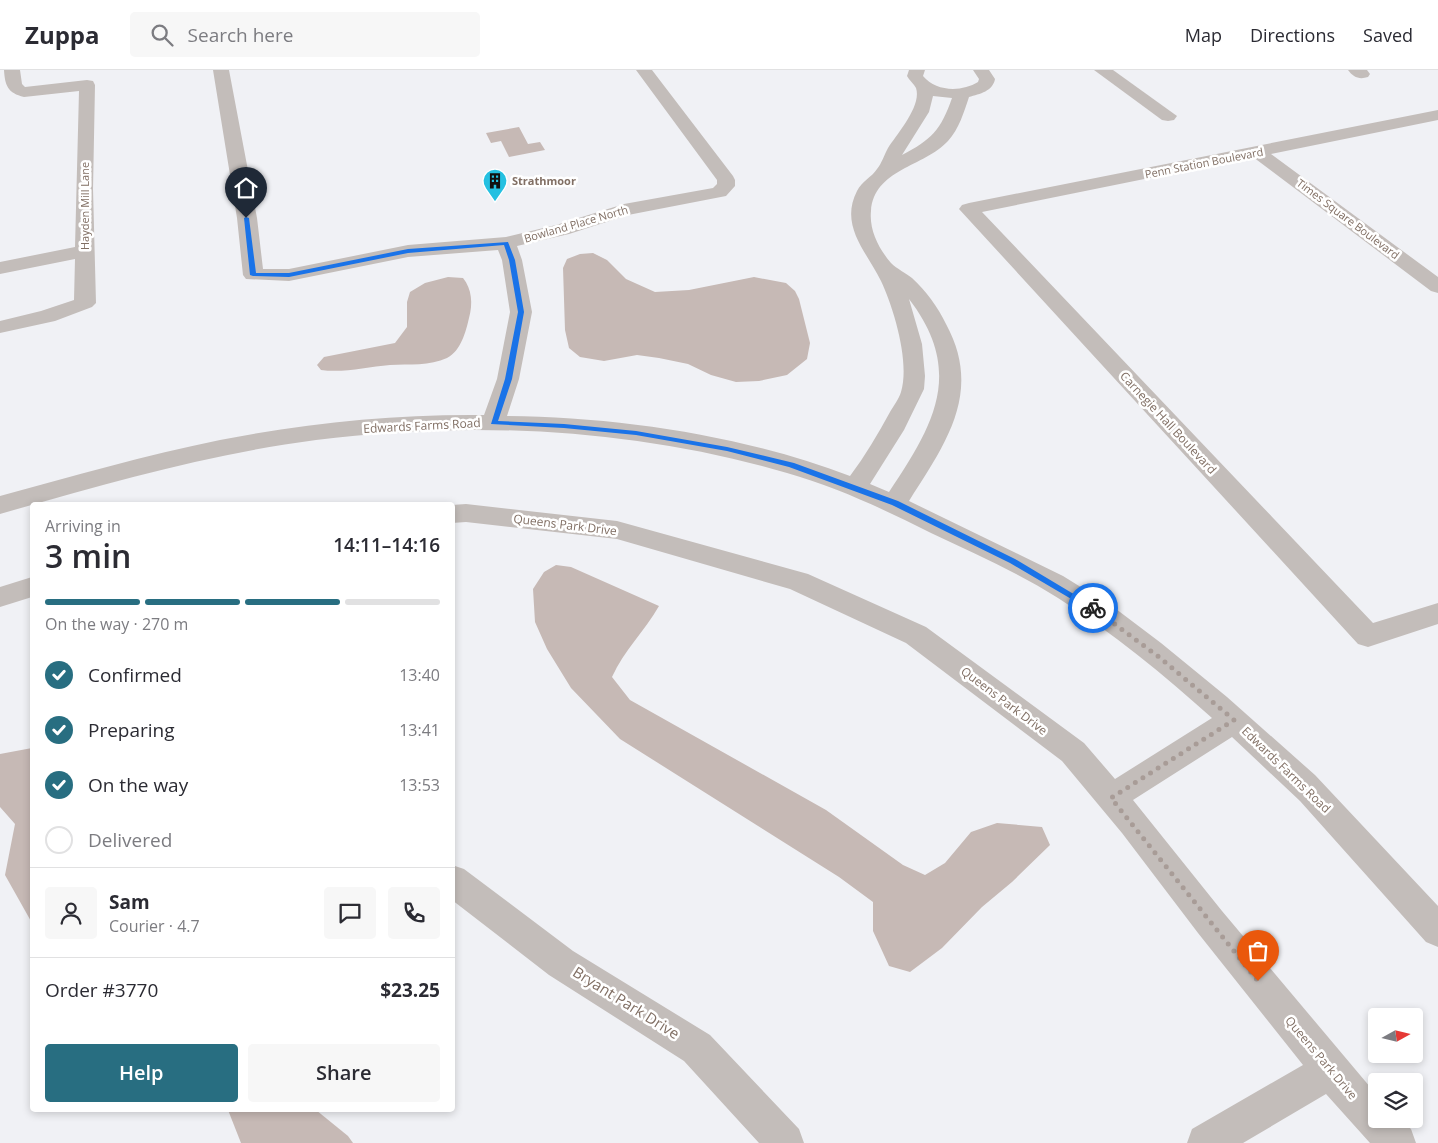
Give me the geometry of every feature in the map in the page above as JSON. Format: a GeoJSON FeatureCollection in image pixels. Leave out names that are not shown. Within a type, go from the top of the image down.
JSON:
{"type":"FeatureCollection","features":[{"type":"Feature","properties":{"kind":"street","name":"Hayden Mill Lane"},"geometry":{"type":"LineString","coordinates":[[0,327],[46,316],[85,303],[84,189],[87,86],[24,92],[16,90],[13,85],[12,70]]}},
{"type":"Feature","properties":{"kind":"street","name":"Bowland Place North"},"geometry":{"type":"LineString","coordinates":[[221,70],[246,218],[253,275],[289,275],[408,251],[506,243],[562,230],[624,210],[718,192],[726,186],[726,180],[644,70]]}},
{"type":"Feature","properties":{"kind":"street"},"geometry":{"type":"LineString","coordinates":[[921,78],[942,92],[962,93],[972,91],[986,84],[987,79],[981,70]]}},
{"type":"Feature","properties":{"kind":"street"},"geometry":{"type":"LineString","coordinates":[[1102,70],[1168,116]]}},
{"type":"Feature","properties":{"kind":"street"},"geometry":{"type":"LineString","coordinates":[[885,172],[897,148],[920,117],[925,95],[921,78]]}},
{"type":"Feature","properties":{"kind":"street"},"geometry":{"type":"LineString","coordinates":[[855,487],[886,443],[913,391],[914,369],[903,314],[885,269],[869,248],[861,226],[862,202],[871,184],[885,172],[921,154],[942,137],[952,121],[962,93]]}},
{"type":"Feature","properties":{"kind":"street","name":"Penn Station Boulevard"},"geometry":{"type":"LineString","coordinates":[[969,209],[1438,115]]}},
{"type":"Feature","properties":{"kind":"street","name":"Times Square Boulevard"},"geometry":{"type":"LineString","coordinates":[[1258,152],[1438,286]]}},
{"type":"Feature","properties":{"kind":"street","name":"Carnegie Hall Boulevard"},"geometry":{"type":"LineString","coordinates":[[969,209],[1368,636],[1438,613]]}},
{"type":"Feature","properties":{"kind":"street"},"geometry":{"type":"LineString","coordinates":[[493,423],[508,379],[521,312],[512,260],[506,243]]}},
{"type":"Feature","properties":{"kind":"street"},"geometry":{"type":"LineString","coordinates":[[0,268],[84,251]]}},
{"type":"Feature","properties":{"kind":"street"},"geometry":{"type":"LineString","coordinates":[[885,269],[904,280],[917,294],[936,322],[950,351],[951,388],[944,416],[934,443],[895,503]]}},
{"type":"Feature","properties":{"kind":"street","name":"Edwards Farms Road"},"geometry":{"type":"LineString","coordinates":[[0,505],[144,466],[253,441],[327,431],[388,426],[493,423],[564,426],[636,433],[718,448],[791,465],[895,503],[1012,561],[1082,600],[1159,657],[1234,720],[1316,796],[1438,931]]}},
{"type":"Feature","properties":{"kind":"street","name":"Queens Park Drive"},"geometry":{"type":"LineString","coordinates":[[455,514],[466,513],[617,530],[798,581],[916,635],[1073,752],[1330,1070],[1397,1143]]}},
{"type":"Feature","properties":{"kind":"street"},"geometry":{"type":"LineString","coordinates":[[0,597],[30,588]]}},
{"type":"Feature","properties":{"kind":"street"},"geometry":{"type":"LineString","coordinates":[[1111,798],[1234,720]]}},
{"type":"Feature","properties":{"kind":"street","name":"Bryant Park Drive"},"geometry":{"type":"LineString","coordinates":[[455,882],[561,963],[697,1048],[785,1143]]}},
{"type":"Feature","properties":{"kind":"street"},"geometry":{"type":"LineString","coordinates":[[1206,1143],[1330,1070]]}},
{"type":"Feature","properties":{"kind":"shaded area"},"geometry":{"type":"Polygon","coordinates":[[[519,127],[528,144],[540,142],[545,150],[509,157],[501,141],[491,143],[486,133],[519,127]]]}},
{"type":"Feature","properties":{"kind":"shaded area"},"geometry":{"type":"Polygon","coordinates":[[[593,253],[607,260],[626,279],[655,292],[689,290],[754,277],[786,283],[795,291],[799,299],[810,343],[807,359],[787,375],[759,381],[736,382],[711,375],[688,364],[659,358],[637,355],[604,361],[580,357],[569,348],[565,330],[563,268],[567,259],[580,254],[593,253]]]}},
{"type":"Feature","properties":{"kind":"shaded area"},"geometry":{"type":"Polygon","coordinates":[[[448,277],[463,278],[470,292],[471,302],[464,335],[452,355],[440,361],[427,363],[347,370],[321,370],[317,365],[324,357],[395,343],[407,327],[407,302],[410,292],[425,283],[448,277]]]}},
{"type":"Feature","properties":{"kind":"shaded area"},"geometry":{"type":"Polygon","coordinates":[[[556,565],[571,567],[659,606],[622,658],[612,677],[630,700],[826,810],[903,865],[925,875],[945,863],[971,832],[997,823],[1042,827],[1050,845],[1012,882],[982,907],[942,948],[910,972],[889,966],[873,931],[873,902],[839,877],[620,739],[571,688],[547,649],[535,622],[533,589],[544,572],[556,565]]]}},
{"type":"Feature","properties":{"kind":"shaded area"},"geometry":{"type":"Polygon","coordinates":[[[30,748],[30,919],[5,875],[15,824],[0,807],[0,754],[30,748]]]}},
{"type":"Feature","properties":{"kind":"shaded area"},"geometry":{"type":"Polygon","coordinates":[[[229,1112],[318,1112],[348,1136],[353,1143],[241,1143],[229,1112]]]}},
{"type":"Feature","properties":{"kind":"way so far"},"geometry":{"type":"LineString","coordinates":[[1093,608],[1159,657],[1234,720],[1111,798],[1258,981]]}},
{"type":"Feature","properties":{"kind":"place","name":"Strathmoor"},"geometry":{"type":"Point","coordinates":[495,202]}},
{"type":"Feature","properties":{"kind":"route"},"geometry":{"type":"LineString","coordinates":[[246,218],[253,275],[289,275],[408,251],[506,243],[512,260],[521,312],[508,379],[493,423],[564,426],[636,433],[727,449],[791,465],[895,503],[1012,561],[1093,608]]}}]}
